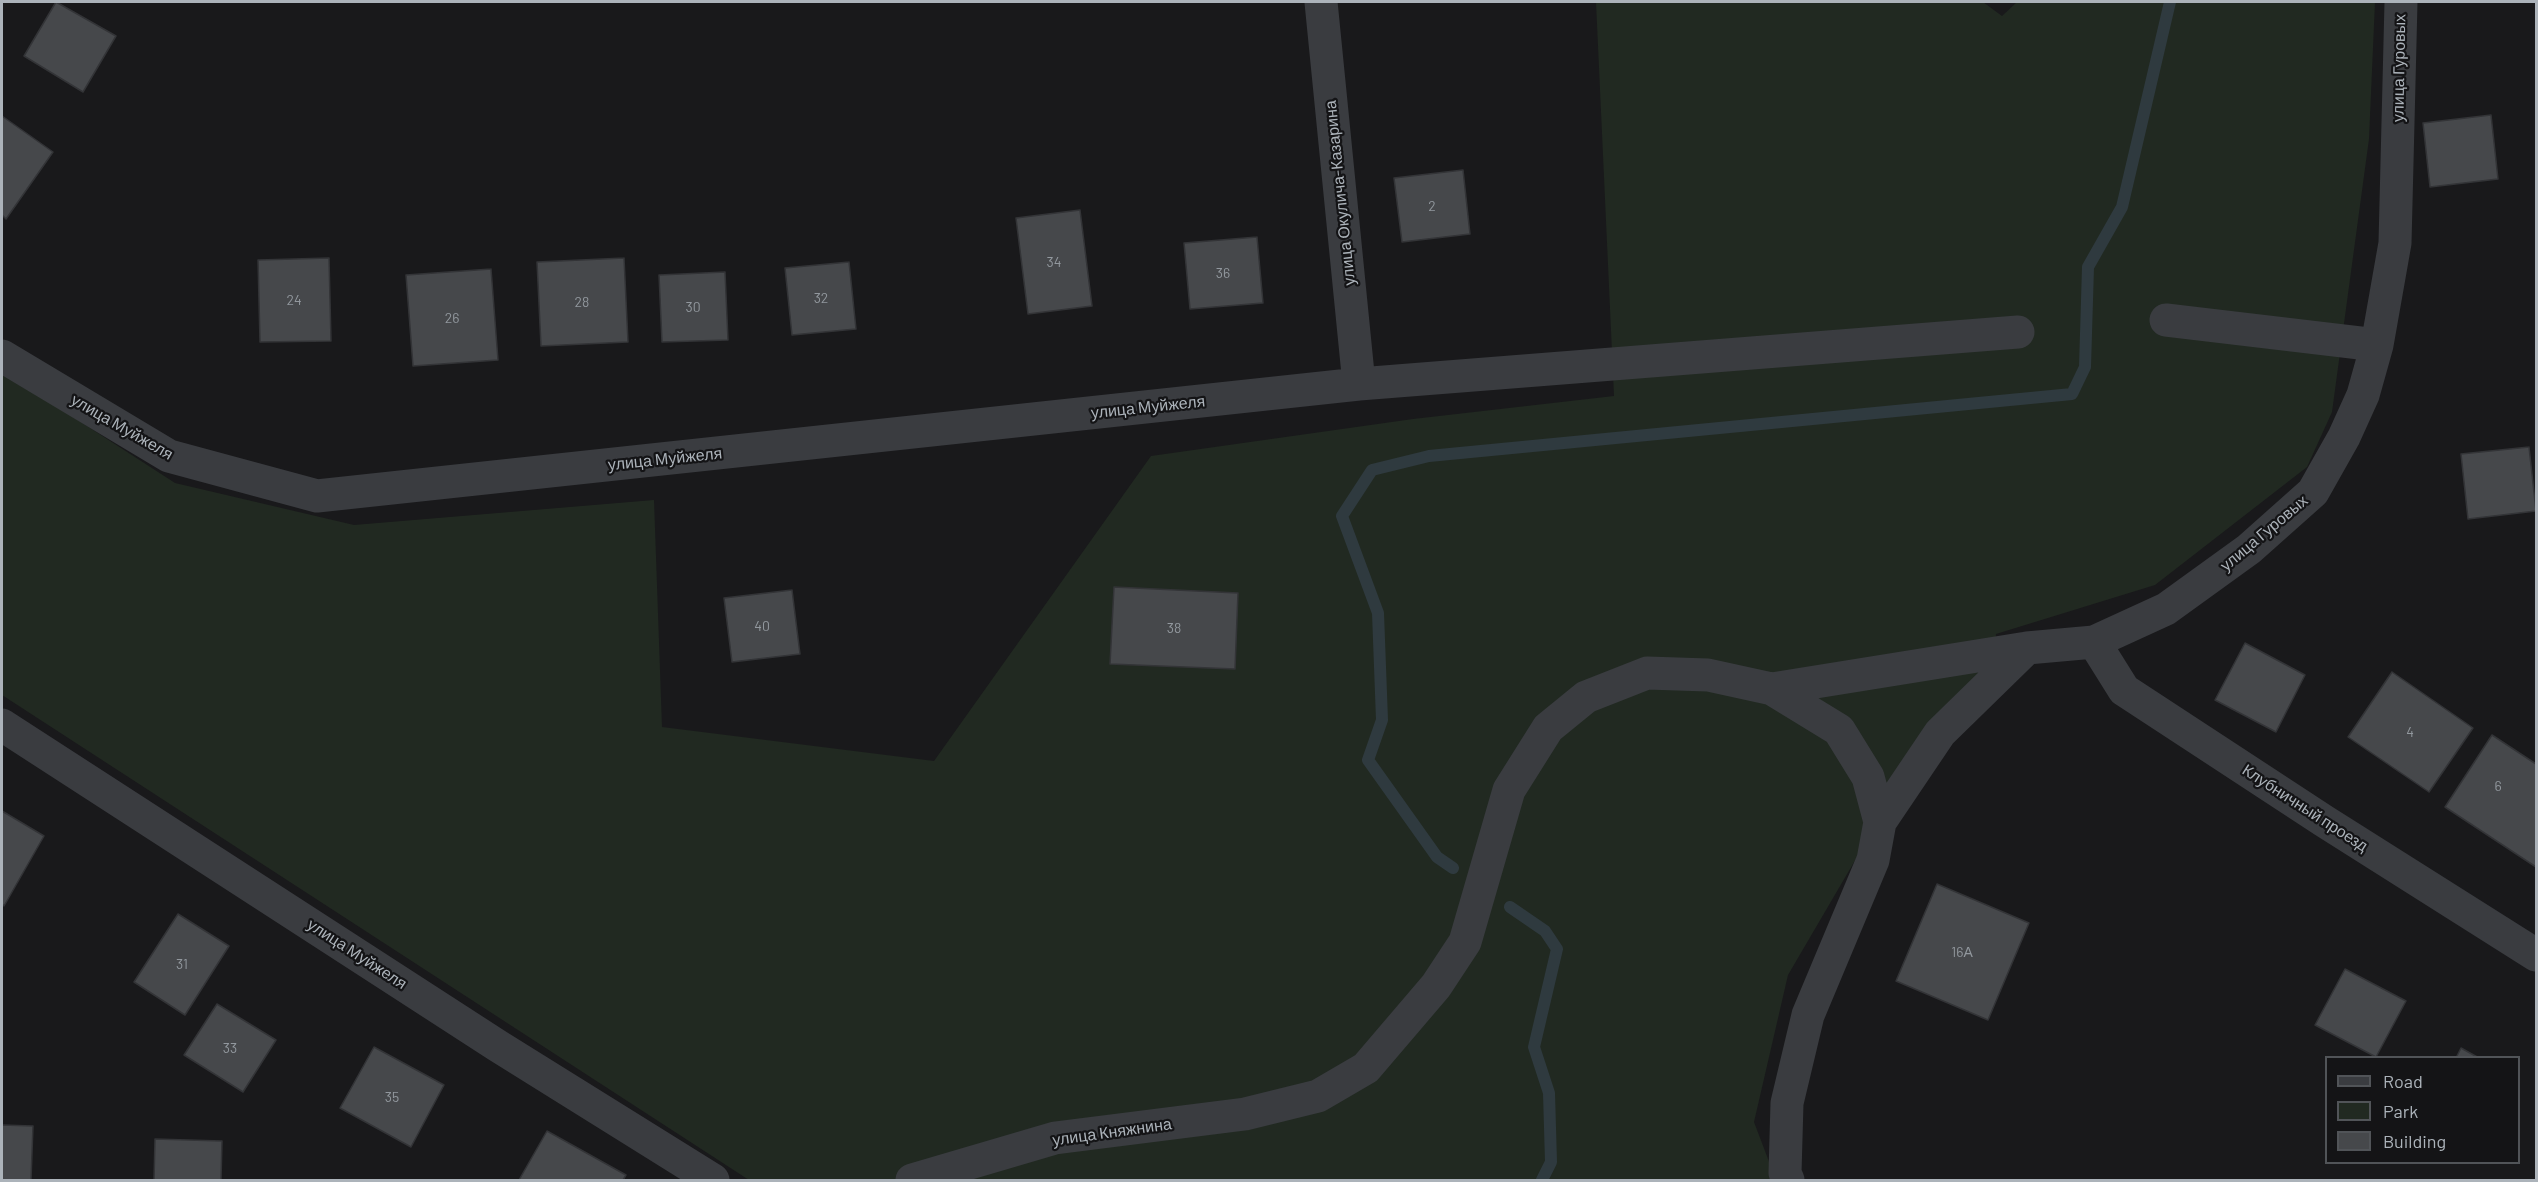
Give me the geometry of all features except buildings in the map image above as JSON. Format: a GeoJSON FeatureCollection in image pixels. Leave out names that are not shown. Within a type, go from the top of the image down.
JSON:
{"type":"FeatureCollection","features":[{"type":"Feature","properties":{"kind":"street","name":"улица Окулича-Казарина"},"geometry":{"type":"LineString","coordinates":[[1321,2],[1359,384]]}},
{"type":"Feature","properties":{"kind":"street","name":"улица Гуровых"},"geometry":{"type":"LineString","coordinates":[[1772,689],[2027,648],[2094,642],[2166,609],[2249,549],[2313,492],[2349,427],[2363,395],[2377,345],[2395,243],[2401,2]]}},
{"type":"Feature","properties":{"kind":"street"},"geometry":{"type":"LineString","coordinates":[[2166,320],[2377,345]]}},
{"type":"Feature","properties":{"kind":"street","name":"улица Муйжеля"},"geometry":{"type":"LineString","coordinates":[[2,356],[169,456],[317,496],[1359,384],[2018,332]]}},
{"type":"Feature","properties":{"kind":"street","name":"Клубничный проезд"},"geometry":{"type":"LineString","coordinates":[[2094,642],[2124,690],[2324,821],[2536,954]]}},
{"type":"Feature","properties":{"kind":"street"},"geometry":{"type":"LineString","coordinates":[[1788,1180],[1785,1173],[1787,1103],[1808,1015],[1873,860],[1880,822],[1940,733],[2027,648]]}},
{"type":"Feature","properties":{"kind":"street","name":"улица Княжнина"},"geometry":{"type":"LineString","coordinates":[[912,1180],[1055,1138],[1245,1114],[1318,1096],[1366,1068],[1436,986],[1465,942],[1509,790],[1548,728],[1586,697],[1647,672],[1708,675],[1772,689]]}},
{"type":"Feature","properties":{"kind":"street"},"geometry":{"type":"LineString","coordinates":[[1772,689],[1839,730],[1868,777],[1880,822]]}},
{"type":"Feature","properties":{"kind":"street","name":"улица Муйжеля"},"geometry":{"type":"LineString","coordinates":[[2,725],[498,1046],[713,1180]]}},
{"type":"Feature","properties":{"kind":"green space"},"geometry":{"type":"Polygon","coordinates":[[[1596,2],[1983,2],[2002,16],[2017,2],[2375,2],[2369,139],[2332,412],[2307,467],[2155,585],[1996,634],[1994,668],[1905,775],[1788,975],[1754,1122],[1776,1180],[749,1180],[2,695],[2,371],[175,483],[354,525],[654,500],[662,727],[934,761],[1151,456],[1413,419],[1614,396],[1596,2]]]}},
{"type":"Feature","properties":{"kind":"waterway"},"geometry":{"type":"LineString","coordinates":[[1453,868],[1437,857],[1368,760],[1382,720],[1378,613],[1342,516],[1372,470],[1429,456],[2072,394],[2085,367],[2088,267],[2122,207],[2170,2]]}},
{"type":"Feature","properties":{"kind":"waterway"},"geometry":{"type":"LineString","coordinates":[[1510,907],[1545,931],[1557,949],[1534,1047],[1549,1093],[1551,1162],[1542,1180]]}}]}
